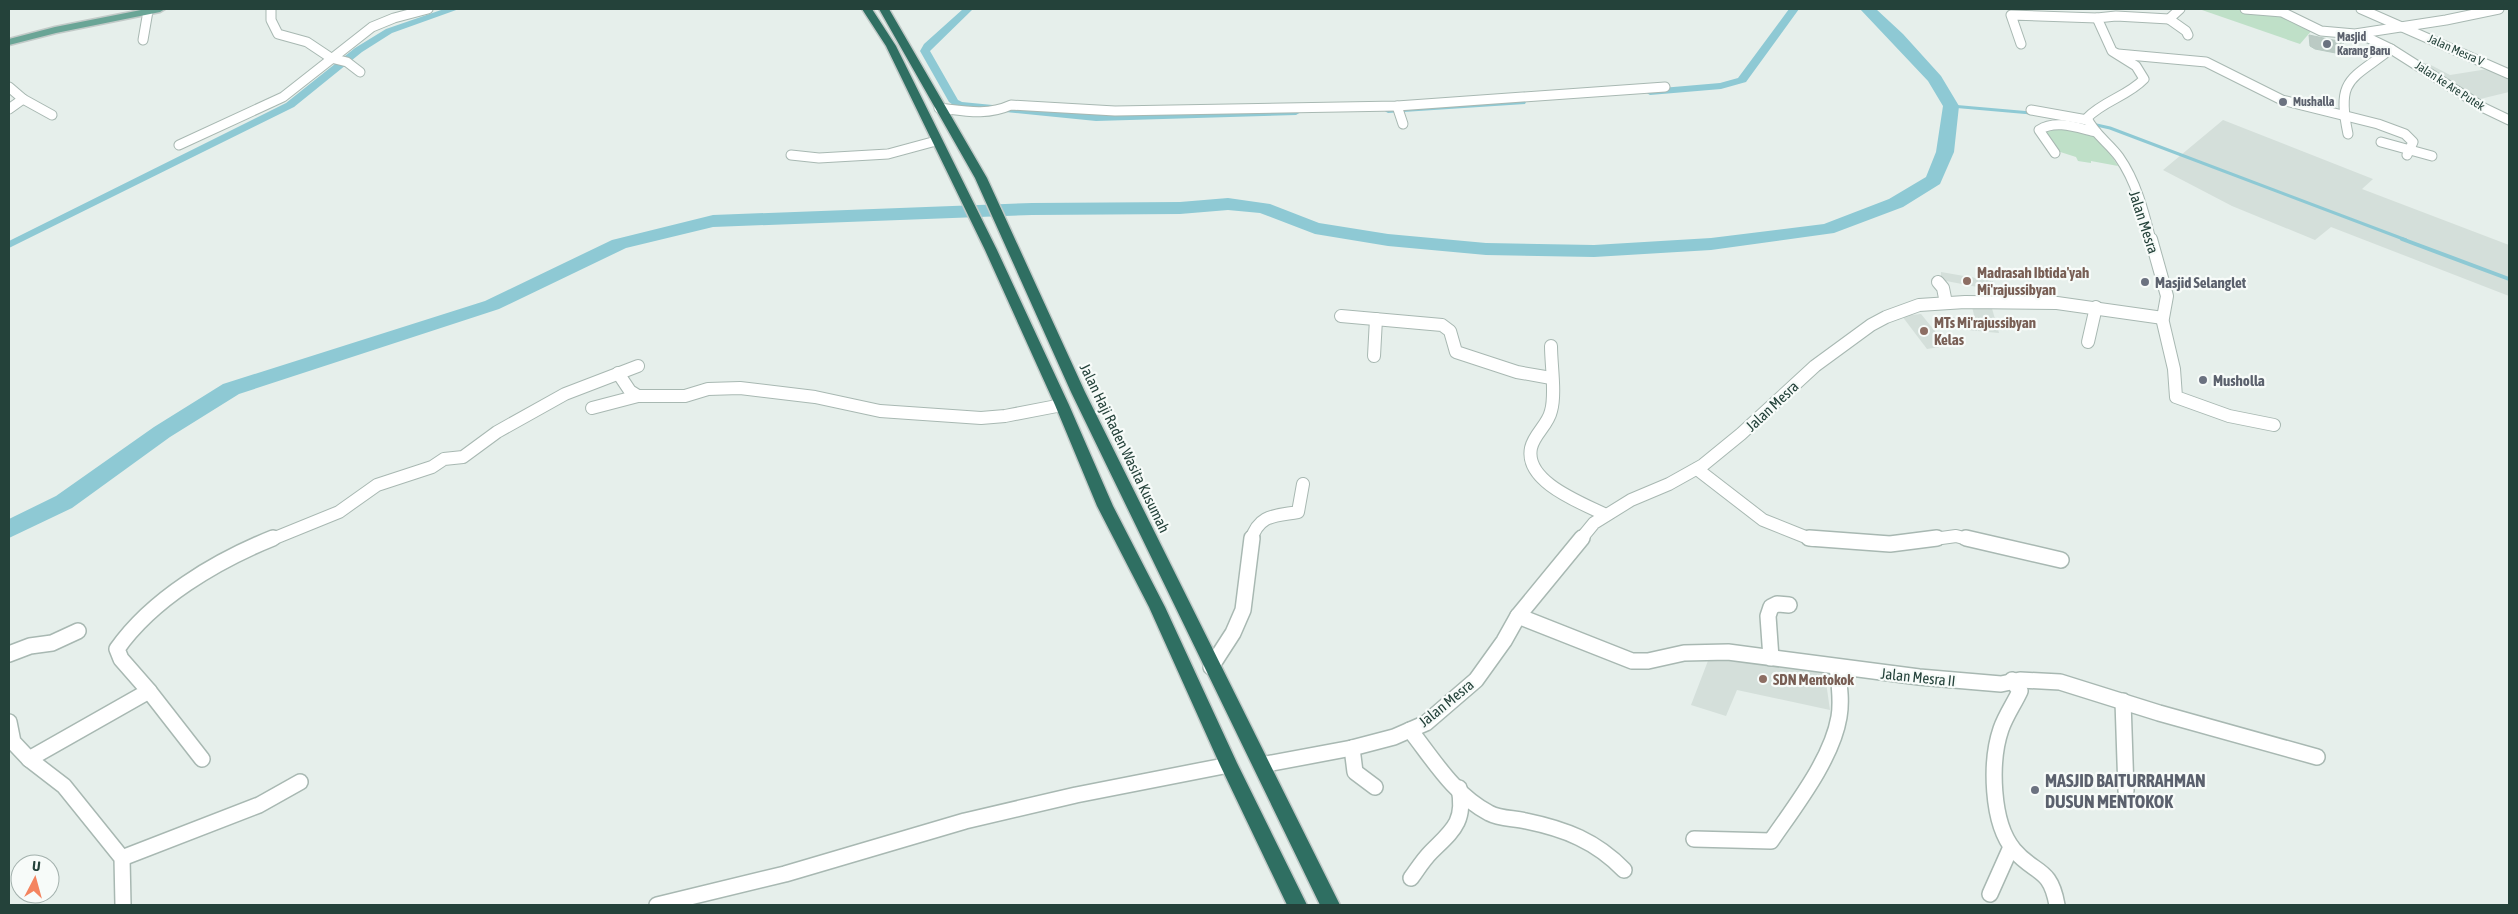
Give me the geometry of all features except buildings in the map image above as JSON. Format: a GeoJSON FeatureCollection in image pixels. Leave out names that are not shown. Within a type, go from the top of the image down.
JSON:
{"type":"FeatureCollection","features":[{"type":"Feature","properties":{"kind":"highway"},"geometry":{"type":"LineString","coordinates":[[886,11],[870,13],[891,46],[991,250],[1062,405],[1105,506],[1172,641],[1229,765],[1297,905]]}},
{"type":"Feature","properties":{"kind":"highway","name":"Jalan Haji Raden Wasita Kusumah"},"geometry":{"type":"LineString","coordinates":[[886,11],[981,178],[1078,392],[1210,667],[1269,763],[1330,905]]}},
{"type":"Feature","properties":{"kind":"highway"},"geometry":{"type":"LineString","coordinates":[[1172,641],[1195,633]]}},
{"type":"Feature","properties":{"kind":"main road"},"geometry":{"type":"LineString","coordinates":[[9,42],[55,30],[160,9]]}},
{"type":"Feature","properties":{"kind":"street"},"geometry":{"type":"LineString","coordinates":[[271,9],[271,20],[278,34],[307,42],[333,58],[347,62],[360,72]]}},
{"type":"Feature","properties":{"kind":"street"},"geometry":{"type":"LineString","coordinates":[[179,145],[283,97],[372,27],[394,18],[428,9]]}},
{"type":"Feature","properties":{"kind":"street"},"geometry":{"type":"LineString","coordinates":[[2082,9],[2098,18],[2109,46],[2115,54],[2139,68],[2144,79],[2132,89],[2094,109],[2087,116],[2091,126]]}},
{"type":"Feature","properties":{"kind":"street"},"geometry":{"type":"LineString","coordinates":[[2132,9],[2144,18]]}},
{"type":"Feature","properties":{"kind":"street"},"geometry":{"type":"LineString","coordinates":[[2169,19],[2180,9]]}},
{"type":"Feature","properties":{"kind":"street"},"geometry":{"type":"LineString","coordinates":[[2245,9],[2281,10],[2321,31],[2360,34],[2499,9]]}},
{"type":"Feature","properties":{"kind":"street","name":"Jalan Mesra V"},"geometry":{"type":"LineString","coordinates":[[2361,9],[2509,74]]}},
{"type":"Feature","properties":{"kind":"street"},"geometry":{"type":"LineString","coordinates":[[143,40],[148,11]]}},
{"type":"Feature","properties":{"kind":"street"},"geometry":{"type":"LineString","coordinates":[[2021,44],[2011,15],[2098,18],[2116,16],[2169,19],[2186,31],[2188,35]]}},
{"type":"Feature","properties":{"kind":"street","name":"Jalan ke Are Putek"},"geometry":{"type":"LineString","coordinates":[[2360,34],[2391,49],[2484,108],[2509,120]]}},
{"type":"Feature","properties":{"kind":"street"},"geometry":{"type":"LineString","coordinates":[[2348,134],[2343,114],[2342,92],[2347,82],[2357,72],[2391,49]]}},
{"type":"Feature","properties":{"kind":"street"},"geometry":{"type":"LineString","coordinates":[[2115,54],[2206,62],[2287,101],[2343,114],[2405,134],[2413,142],[2409,152]]}},
{"type":"Feature","properties":{"kind":"street"},"geometry":{"type":"LineString","coordinates":[[9,87],[23,99],[52,115]]}},
{"type":"Feature","properties":{"kind":"street"},"geometry":{"type":"LineString","coordinates":[[940,108],[975,112],[1002,109],[1399,113],[1666,87]]}},
{"type":"Feature","properties":{"kind":"street"},"geometry":{"type":"LineString","coordinates":[[9,109],[23,99]]}},
{"type":"Feature","properties":{"kind":"street"},"geometry":{"type":"LineString","coordinates":[[2031,110],[2091,126]]}},
{"type":"Feature","properties":{"kind":"street"},"geometry":{"type":"LineString","coordinates":[[2055,153],[2040,135],[2039,130],[2042,127],[2057,125],[2091,126]]}},
{"type":"Feature","properties":{"kind":"street","name":"Jalan Mesra"},"geometry":{"type":"LineString","coordinates":[[1269,763],[1352,748],[1410,730],[1426,723],[1476,680],[1504,641],[1518,616],[1594,523],[1606,514],[1697,469],[1741,434],[1789,388],[1871,325],[1900,310],[1919,304],[2057,303],[2096,307],[2162,318],[2166,309],[2167,296],[2143,208],[2123,162],[2091,126]]}},
{"type":"Feature","properties":{"kind":"street"},"geometry":{"type":"LineString","coordinates":[[791,155],[820,158],[888,154],[936,140]]}},
{"type":"Feature","properties":{"kind":"street"},"geometry":{"type":"LineString","coordinates":[[2381,142],[2409,152],[2432,156]]}},
{"type":"Feature","properties":{"kind":"street"},"geometry":{"type":"LineString","coordinates":[[1938,282],[1943,288],[1946,303]]}},
{"type":"Feature","properties":{"kind":"street"},"geometry":{"type":"LineString","coordinates":[[2088,342],[2096,307]]}},
{"type":"Feature","properties":{"kind":"street"},"geometry":{"type":"LineString","coordinates":[[1341,316],[1442,325],[1450,331],[1456,352],[1517,372],[1550,378]]}},
{"type":"Feature","properties":{"kind":"street"},"geometry":{"type":"LineString","coordinates":[[2162,318],[2174,369],[2176,397],[2229,416],[2274,425]]}},
{"type":"Feature","properties":{"kind":"street"},"geometry":{"type":"LineString","coordinates":[[1374,356],[1376,319]]}},
{"type":"Feature","properties":{"kind":"street"},"geometry":{"type":"LineString","coordinates":[[1551,346],[1550,378],[1552,403],[1550,416],[1531,449],[1532,467],[1546,483],[1606,514]]}},
{"type":"Feature","properties":{"kind":"street"},"geometry":{"type":"LineString","coordinates":[[202,759],[121,659],[117,649],[132,629],[166,598],[214,568],[252,549],[346,508],[362,493],[377,485],[432,467],[444,459],[463,457],[497,432],[565,394],[638,366]]}},
{"type":"Feature","properties":{"kind":"street"},"geometry":{"type":"LineString","coordinates":[[618,373],[630,391],[638,396]]}},
{"type":"Feature","properties":{"kind":"street"},"geometry":{"type":"LineString","coordinates":[[592,408],[638,396],[685,396],[708,389],[740,388],[815,397],[880,411],[980,418],[1005,416],[1062,405]]}},
{"type":"Feature","properties":{"kind":"street"},"geometry":{"type":"LineString","coordinates":[[1697,469],[1763,520],[1814,540],[1890,544],[1956,536],[2061,560]]}},
{"type":"Feature","properties":{"kind":"street"},"geometry":{"type":"LineString","coordinates":[[1210,667],[1237,625],[1244,606],[1248,565],[1254,535],[1262,520],[1266,517],[1298,512],[1303,484]]}},
{"type":"Feature","properties":{"kind":"street"},"geometry":{"type":"LineString","coordinates":[[1771,658],[1768,616],[1771,607],[1777,604],[1789,605]]}},
{"type":"Feature","properties":{"kind":"street","name":"Jalan Mesra II"},"geometry":{"type":"LineString","coordinates":[[1518,616],[1632,661],[1648,661],[1702,652],[1728,652],[1967,682],[2001,684],[2012,680],[2080,686],[2156,712],[2263,740],[2317,757]]}},
{"type":"Feature","properties":{"kind":"street"},"geometry":{"type":"LineString","coordinates":[[9,654],[30,646],[52,643],[78,631]]}},
{"type":"Feature","properties":{"kind":"street"},"geometry":{"type":"LineString","coordinates":[[1694,839],[1771,841],[1806,787],[1836,728],[1840,713],[1837,667]]}},
{"type":"Feature","properties":{"kind":"street"},"geometry":{"type":"LineString","coordinates":[[2012,680],[2020,691],[2000,730],[1995,789],[2000,824],[2011,847],[2047,875],[2052,882],[2057,905]]}},
{"type":"Feature","properties":{"kind":"street"},"geometry":{"type":"LineString","coordinates":[[20,755],[148,691]]}},
{"type":"Feature","properties":{"kind":"street"},"geometry":{"type":"LineString","coordinates":[[2123,701],[2126,791]]}},
{"type":"Feature","properties":{"kind":"street"},"geometry":{"type":"LineString","coordinates":[[9,722],[13,742],[20,755],[64,786],[122,858],[123,905]]}},
{"type":"Feature","properties":{"kind":"street"},"geometry":{"type":"LineString","coordinates":[[1410,730],[1459,788],[1482,809],[1498,817],[1575,832],[1624,870]]}},
{"type":"Feature","properties":{"kind":"street"},"geometry":{"type":"LineString","coordinates":[[1352,748],[1350,767],[1356,776],[1375,787]]}},
{"type":"Feature","properties":{"kind":"street"},"geometry":{"type":"LineString","coordinates":[[657,905],[785,874],[965,821],[1076,795],[1229,765]]}},
{"type":"Feature","properties":{"kind":"street"},"geometry":{"type":"LineString","coordinates":[[122,858],[243,812],[300,782]]}},
{"type":"Feature","properties":{"kind":"street"},"geometry":{"type":"LineString","coordinates":[[1411,878],[1430,853],[1448,838],[1454,827],[1462,806],[1459,788]]}},
{"type":"Feature","properties":{"kind":"street"},"geometry":{"type":"LineString","coordinates":[[1990,894],[2011,847]]}},
{"type":"Feature","properties":{"kind":"shaded area"},"geometry":{"type":"Polygon","coordinates":[[[2427,63],[2450,75],[2494,68],[2509,75],[2509,92],[2476,100],[2417,66],[2427,63]]]}},
{"type":"Feature","properties":{"kind":"shaded area"},"geometry":{"type":"Polygon","coordinates":[[[2223,120],[2373,179],[2362,189],[2509,245],[2509,296],[2331,227],[2315,240],[2232,206],[2163,170],[2223,120]]]}},
{"type":"Feature","properties":{"kind":"shaded area","name":"Madrasah Ibtida'yah Mi'rajussibyan"},"geometry":{"type":"Polygon","coordinates":[[[1941,272],[1993,281],[1993,290],[1941,280],[1941,272]]]}},
{"type":"Feature","properties":{"kind":"shaded area","name":"MTs Mi'rajussibyan Kelas"},"geometry":{"type":"Polygon","coordinates":[[[1971,303],[1991,305],[1999,333],[1978,331],[1971,303]]]}},
{"type":"Feature","properties":{"kind":"shaded area","name":"MTs Mi'rajussibyan Kelas"},"geometry":{"type":"Polygon","coordinates":[[[1921,314],[1947,346],[1927,349],[1902,316],[1921,314]]]}},
{"type":"Feature","properties":{"kind":"shaded area","name":"MTs Mi'rajussibyan Kelas"},"geometry":{"type":"Polygon","coordinates":[[[1942,316],[1974,320],[1977,331],[1944,327],[1942,316]]]}},
{"type":"Feature","properties":{"kind":"shaded area","name":"SDN Mentokok"},"geometry":{"type":"Polygon","coordinates":[[[1711,653],[1824,668],[1830,710],[1737,690],[1726,716],[1691,705],[1711,653]]]}},
{"type":"Feature","properties":{"kind":"green space"},"geometry":{"type":"Polygon","coordinates":[[[2199,9],[2272,11],[2313,29],[2300,44],[2199,9]]]}},
{"type":"Feature","properties":{"kind":"green space"},"geometry":{"type":"Polygon","coordinates":[[[2047,124],[2091,133],[2107,149],[2118,166],[2091,161],[2091,163],[2078,161],[2076,157],[2054,150],[2045,136],[2047,124]]]}},
{"type":"Feature","properties":{"kind":"waterway"},"geometry":{"type":"LineString","coordinates":[[9,245],[290,105],[359,50],[389,31],[399,26],[454,9]]}},
{"type":"Feature","properties":{"kind":"waterway"},"geometry":{"type":"LineString","coordinates":[[968,9],[927,46],[925,51],[954,102],[960,105],[1096,118],[1296,112]]}},
{"type":"Feature","properties":{"kind":"waterway"},"geometry":{"type":"LineString","coordinates":[[1650,92],[1721,86],[1742,80],[1794,9]]}},
{"type":"Feature","properties":{"kind":"waterway"},"geometry":{"type":"LineString","coordinates":[[9,529],[64,502],[162,432],[231,389],[492,305],[619,244],[713,221],[1032,209],[1180,208],[1228,204],[1263,208],[1315,228],[1388,240],[1486,249],[1594,251],[1711,244],[1827,229],[1896,203],[1934,180],[1945,152],[1951,106],[1935,79],[1897,37],[1867,9]]}},
{"type":"Feature","properties":{"kind":"waterway"},"geometry":{"type":"LineString","coordinates":[[1388,110],[1521,102]]}},
{"type":"Feature","properties":{"kind":"waterway"},"geometry":{"type":"LineString","coordinates":[[1951,106],[2031,113]]}},
{"type":"Feature","properties":{"kind":"waterway"},"geometry":{"type":"LineString","coordinates":[[2092,124],[2110,128],[2406,240]]}},
{"type":"Feature","properties":{"kind":"waterway"},"geometry":{"type":"LineString","coordinates":[[2402,239],[2509,279]]}},
{"type":"Feature","properties":{"kind":"place","name":"Masjid Karang Baru"},"geometry":{"type":"Point","coordinates":[2327,44]}},
{"type":"Feature","properties":{"kind":"place","name":"Mushalla"},"geometry":{"type":"Point","coordinates":[2283,102]}},
{"type":"Feature","properties":{"kind":"place","name":"Madrasah Ibtida'yah Mi'rajussibyan"},"geometry":{"type":"Point","coordinates":[1967,281]}},
{"type":"Feature","properties":{"kind":"place","name":"Masjid Selanglet"},"geometry":{"type":"Point","coordinates":[2145,282]}},
{"type":"Feature","properties":{"kind":"place","name":"MTs Mi'rajussibyan Kelas"},"geometry":{"type":"Point","coordinates":[1924,331]}},
{"type":"Feature","properties":{"kind":"place","name":"Musholla"},"geometry":{"type":"Point","coordinates":[2203,380]}},
{"type":"Feature","properties":{"kind":"place","name":"SDN Mentokok"},"geometry":{"type":"Point","coordinates":[1763,679]}},
{"type":"Feature","properties":{"kind":"place","name":"MASJID BAITURRAHMAN DUSUN MENTOKOK"},"geometry":{"type":"Point","coordinates":[2035,790]}}]}
